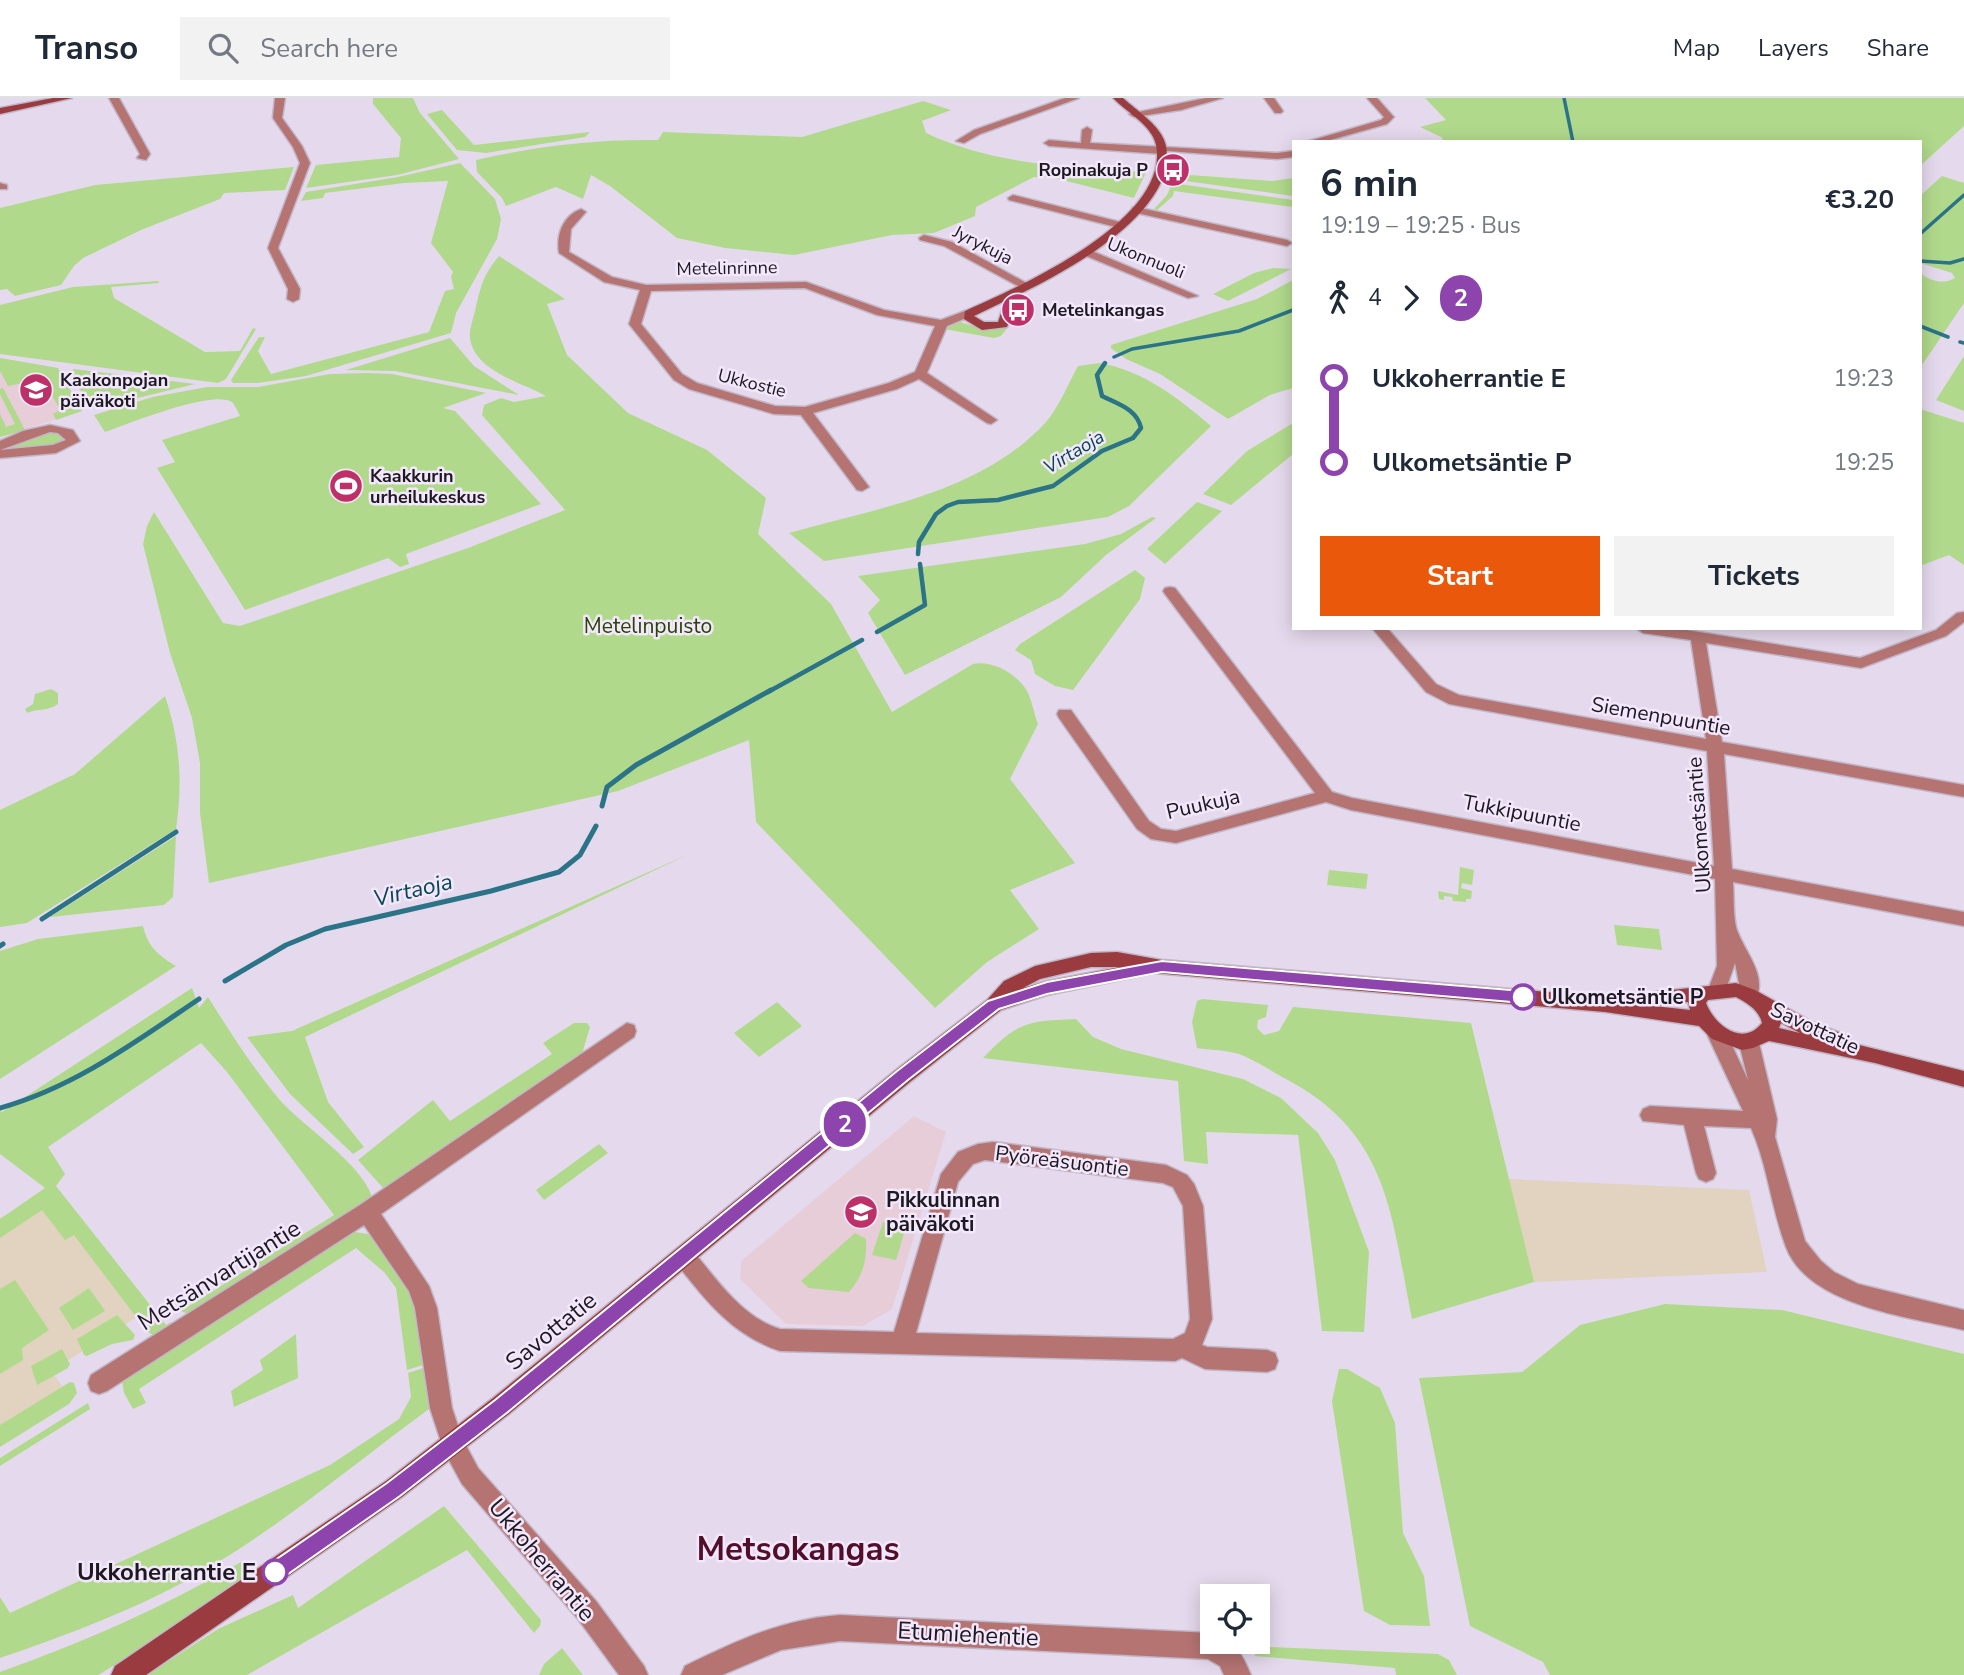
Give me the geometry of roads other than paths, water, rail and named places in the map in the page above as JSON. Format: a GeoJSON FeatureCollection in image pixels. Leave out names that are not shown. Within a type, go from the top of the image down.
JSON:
{"type":"FeatureCollection","features":[{"type":"Feature","properties":{"kind":"street"},"geometry":{"type":"LineString","coordinates":[[0,111],[67,98]]}},
{"type":"Feature","properties":{"kind":"street"},"geometry":{"type":"LineString","coordinates":[[114,98],[145,154],[142,158]]}},
{"type":"Feature","properties":{"kind":"street"},"geometry":{"type":"LineString","coordinates":[[281,98],[275,110],[276,118],[303,155],[305,163],[273,248],[294,289],[293,299]]}},
{"type":"Feature","properties":{"kind":"street"},"geometry":{"type":"LineString","coordinates":[[961,141],[976,132],[1074,98]]}},
{"type":"Feature","properties":{"kind":"street"},"geometry":{"type":"LineString","coordinates":[[991,420],[920,374],[942,324],[1013,295],[1024,285],[1088,253],[1136,210],[1155,188],[1162,150],[1154,133],[1118,98]]}},
{"type":"Feature","properties":{"kind":"street"},"geometry":{"type":"LineString","coordinates":[[1134,114],[1217,98]]}},
{"type":"Feature","properties":{"kind":"street"},"geometry":{"type":"LineString","coordinates":[[1269,98],[1278,111]]}},
{"type":"Feature","properties":{"kind":"street"},"geometry":{"type":"LineString","coordinates":[[1318,140],[1384,122],[1389,117],[1372,98]]}},
{"type":"Feature","properties":{"kind":"street"},"geometry":{"type":"LineString","coordinates":[[1085,146],[1087,130]]}},
{"type":"Feature","properties":{"kind":"street"},"geometry":{"type":"LineString","coordinates":[[1049,143],[1277,156],[1292,154]]}},
{"type":"Feature","properties":{"kind":"street"},"geometry":{"type":"LineString","coordinates":[[1013,198],[1120,225]]}},
{"type":"Feature","properties":{"kind":"street"},"geometry":{"type":"LineString","coordinates":[[1136,210],[1287,243]]}},
{"type":"Feature","properties":{"kind":"street","name":"Metelinrinne"},"geometry":{"type":"LineString","coordinates":[[581,212],[572,217],[562,242],[564,253],[608,280],[646,288],[806,285],[881,313],[942,324]]}},
{"type":"Feature","properties":{"kind":"street","name":"Jyrykuja"},"geometry":{"type":"LineString","coordinates":[[924,238],[948,244],[1024,285]]}},
{"type":"Feature","properties":{"kind":"street","name":"Ukonnuoli"},"geometry":{"type":"LineString","coordinates":[[1088,253],[1192,296]]}},
{"type":"Feature","properties":{"kind":"street","name":"Ukkostie"},"geometry":{"type":"LineString","coordinates":[[646,288],[635,324],[678,377],[693,386],[774,410],[805,411],[893,386],[920,374]]}},
{"type":"Feature","properties":{"kind":"street"},"geometry":{"type":"LineString","coordinates":[[969,313],[969,320],[977,324],[999,326],[1006,321],[1013,295]]}},
{"type":"Feature","properties":{"kind":"street"},"geometry":{"type":"LineString","coordinates":[[805,411],[862,487]]}},
{"type":"Feature","properties":{"kind":"street"},"geometry":{"type":"LineString","coordinates":[[0,446],[18,438],[53,429],[63,429],[72,435],[74,441],[55,449],[0,454]]}},
{"type":"Feature","properties":{"kind":"street"},"geometry":{"type":"LineString","coordinates":[[1170,591],[1315,786],[1326,796]]}},
{"type":"Feature","properties":{"kind":"street"},"geometry":{"type":"LineString","coordinates":[[1654,630],[1861,663],[1941,633],[1962,617]]}},
{"type":"Feature","properties":{"kind":"street","name":"Siemenpuuntie"},"geometry":{"type":"LineString","coordinates":[[1381,630],[1431,688],[1446,697],[1472,704],[1964,791]]}},
{"type":"Feature","properties":{"kind":"street","name":"Ulkometsäntie"},"geometry":{"type":"LineString","coordinates":[[1698,638],[1715,747],[1727,926]]}},
{"type":"Feature","properties":{"kind":"street","name":"Puukuja"},"geometry":{"type":"LineString","coordinates":[[1065,714],[1137,818],[1157,835],[1176,837],[1326,796]]}},
{"type":"Feature","properties":{"kind":"street","name":"Tukkipuuntie"},"geometry":{"type":"LineString","coordinates":[[1326,796],[1350,804],[1964,919]]}},
{"type":"Feature","properties":{"kind":"street"},"geometry":{"type":"LineString","coordinates":[[1727,926],[1726,966],[1709,993],[1698,1003],[1702,1019],[1717,1034],[1766,1140],[1796,1246],[1814,1268],[1839,1287],[1964,1320]]}},
{"type":"Feature","properties":{"kind":"street"},"geometry":{"type":"LineString","coordinates":[[1727,926],[1746,969],[1753,997]]}},
{"type":"Feature","properties":{"kind":"street","name":"Savottatie"},"geometry":{"type":"LineString","coordinates":[[124,1675],[394,1489],[994,1005],[1047,988],[1162,967],[1605,1004],[1641,1012],[1702,1019]]}},
{"type":"Feature","properties":{"kind":"street"},"geometry":{"type":"LineString","coordinates":[[1709,993],[1737,990],[1753,997],[1771,1015],[1772,1024],[1768,1033],[1749,1043],[1717,1034]]}},
{"type":"Feature","properties":{"kind":"street","name":"Savottatie"},"geometry":{"type":"LineString","coordinates":[[1605,1004],[1709,993]]}},
{"type":"Feature","properties":{"kind":"street","name":"Savottatie"},"geometry":{"type":"LineString","coordinates":[[1753,997],[1807,1028],[1875,1055]]}},
{"type":"Feature","properties":{"kind":"street","name":"Metsänvartijantie"},"geometry":{"type":"LineString","coordinates":[[99,1383],[368,1212],[627,1031]]}},
{"type":"Feature","properties":{"kind":"street","name":"Savottatie"},"geometry":{"type":"LineString","coordinates":[[1768,1033],[1875,1055],[1964,1079]]}},
{"type":"Feature","properties":{"kind":"street"},"geometry":{"type":"LineString","coordinates":[[1749,1043],[1767,1119],[1766,1140]]}},
{"type":"Feature","properties":{"kind":"street"},"geometry":{"type":"LineString","coordinates":[[1650,1115],[1756,1120]]}},
{"type":"Feature","properties":{"kind":"street"},"geometry":{"type":"LineString","coordinates":[[1692,1116],[1706,1172]]}},
{"type":"Feature","properties":{"kind":"street","name":"Pyöreäsuontie"},"geometry":{"type":"LineString","coordinates":[[902,1343],[954,1168],[968,1156],[993,1151],[1166,1174],[1180,1181],[1193,1206],[1200,1319],[1193,1340],[1184,1347]]}},
{"type":"Feature","properties":{"kind":"street"},"geometry":{"type":"LineString","coordinates":[[368,1212],[418,1286],[426,1308],[441,1408],[452,1443]]}},
{"type":"Feature","properties":{"kind":"street"},"geometry":{"type":"LineString","coordinates":[[684,1257],[737,1316],[759,1335],[792,1341],[1160,1352],[1184,1347],[1205,1357],[1267,1361]]}},
{"type":"Feature","properties":{"kind":"street","name":"Ukkoherrantie"},"geometry":{"type":"LineString","coordinates":[[452,1443],[470,1476],[587,1610],[635,1675]]}},
{"type":"Feature","properties":{"kind":"street","name":"Etumiehentie"},"geometry":{"type":"LineString","coordinates":[[694,1675],[769,1639],[812,1629],[840,1628],[1211,1646],[1229,1657],[1238,1675]]}},
{"type":"Feature","properties":{"kind":"waterway"},"geometry":{"type":"LineString","coordinates":[[1564,98],[1573,140]]}},
{"type":"Feature","properties":{"kind":"waterway"},"geometry":{"type":"LineString","coordinates":[[1922,232],[1964,195]]}},
{"type":"Feature","properties":{"kind":"waterway"},"geometry":{"type":"LineString","coordinates":[[1922,261],[1950,263],[1964,259]]}},
{"type":"Feature","properties":{"kind":"waterway","name":"Virtaoja"},"geometry":{"type":"LineString","coordinates":[[1114,357],[1132,349],[1239,331],[1292,310]]}},
{"type":"Feature","properties":{"kind":"waterway","name":"Virtaoja"},"geometry":{"type":"LineString","coordinates":[[1922,327],[1948,337]]}},
{"type":"Feature","properties":{"kind":"waterway","name":"Virtaoja"},"geometry":{"type":"LineString","coordinates":[[1960,342],[1964,343]]}},
{"type":"Feature","properties":{"kind":"waterway","name":"Virtaoja"},"geometry":{"type":"LineString","coordinates":[[918,554],[919,542],[936,514],[947,506],[958,502],[998,500],[1053,486],[1102,451],[1133,438],[1141,428],[1139,421],[1126,408],[1102,396],[1097,375],[1105,363]]}},
{"type":"Feature","properties":{"kind":"waterway","name":"Virtaoja"},"geometry":{"type":"LineString","coordinates":[[877,632],[925,605],[920,564]]}},
{"type":"Feature","properties":{"kind":"waterway","name":"Virtaoja"},"geometry":{"type":"LineString","coordinates":[[768,692],[862,640]]}},
{"type":"Feature","properties":{"kind":"waterway","name":"Virtaoja"},"geometry":{"type":"LineString","coordinates":[[602,806],[607,787],[636,765],[771,690]]}},
{"type":"Feature","properties":{"kind":"waterway","name":"Virtaoja"},"geometry":{"type":"LineString","coordinates":[[225,981],[286,945],[325,929],[491,891],[559,872],[580,855],[596,826]]}},
{"type":"Feature","properties":{"kind":"waterway"},"geometry":{"type":"LineString","coordinates":[[42,919],[176,832]]}},
{"type":"Feature","properties":{"kind":"waterway","name":"Virtaoja"},"geometry":{"type":"LineString","coordinates":[[0,1108],[79,1076],[199,999]]}},
{"type":"Feature","properties":{"kind":"place","name":"Ropinakuja P"},"geometry":{"type":"Point","coordinates":[1173,170]}},
{"type":"Feature","properties":{"kind":"place","name":"Metelinkangas"},"geometry":{"type":"Point","coordinates":[1018,310]}},
{"type":"Feature","properties":{"kind":"place","name":"Kaakonpojan päiväkoti"},"geometry":{"type":"Point","coordinates":[36,390]}},
{"type":"Feature","properties":{"kind":"place","name":"Kaakkurin urheilukeskus"},"geometry":{"type":"Point","coordinates":[346,486]}},
{"type":"Feature","properties":{"kind":"place","name":"Ulkometsäntie P"},"geometry":{"type":"Point","coordinates":[1523,997]}},
{"type":"Feature","properties":{"kind":"place","name":"Pikkulinnan päiväkoti"},"geometry":{"type":"Point","coordinates":[861,1212]}},
{"type":"Feature","properties":{"kind":"place","name":"Ukkoherrantie E"},"geometry":{"type":"Point","coordinates":[275,1572]}},
{"type":"Feature","properties":{"kind":"district","name":"Metsokangas"},"geometry":{"type":"Point","coordinates":[798,1549]}},
{"type":"Feature","properties":{"kind":"park label","name":"Metelinpuisto"},"geometry":{"type":"Point","coordinates":[648,626]}}]}
